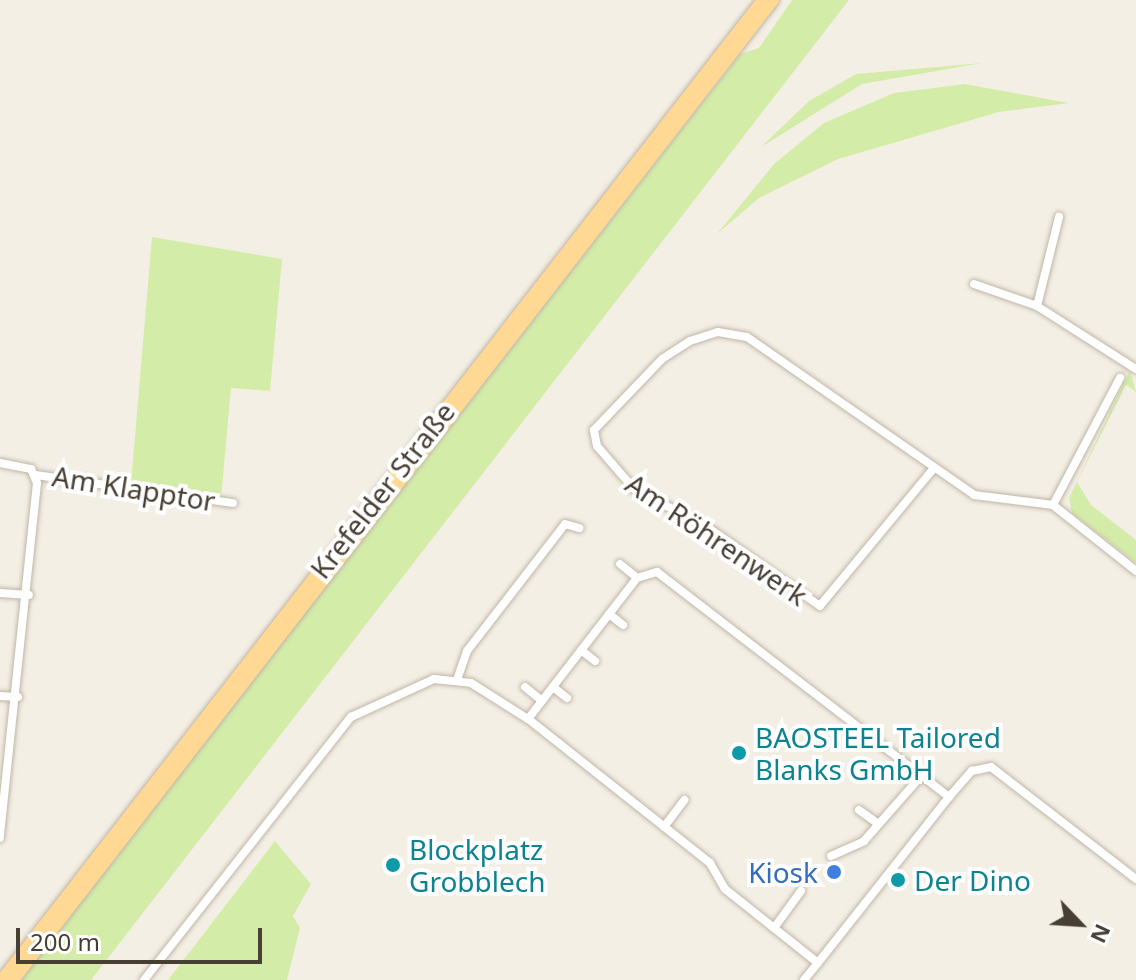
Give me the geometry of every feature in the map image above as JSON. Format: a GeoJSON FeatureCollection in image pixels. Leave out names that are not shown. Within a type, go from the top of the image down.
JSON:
{"type":"FeatureCollection","features":[{"type":"Feature","properties":{"kind":"main road","name":"Krefelder Straße"},"geometry":{"type":"LineString","coordinates":[[2,980],[763,0]]}},
{"type":"Feature","properties":{"kind":"main road","name":"Krefelder Straße"},"geometry":{"type":"LineString","coordinates":[[13,980],[773,0]]}},
{"type":"Feature","properties":{"kind":"street"},"geometry":{"type":"LineString","coordinates":[[1037,306],[1059,217]]}},
{"type":"Feature","properties":{"kind":"street"},"geometry":{"type":"LineString","coordinates":[[974,284],[1037,306],[1136,369]]}},
{"type":"Feature","properties":{"kind":"street","name":"Am Röhrenwerk"},"geometry":{"type":"LineString","coordinates":[[934,468],[820,606],[704,525],[635,490],[597,446],[594,430],[662,359],[718,332],[747,337],[795,365],[974,495],[1053,505]]}},
{"type":"Feature","properties":{"kind":"street"},"geometry":{"type":"LineString","coordinates":[[1120,378],[1053,505],[1136,571]]}},
{"type":"Feature","properties":{"kind":"street","name":"Am Klapptor"},"geometry":{"type":"LineString","coordinates":[[0,463],[36,475],[233,503]]}},
{"type":"Feature","properties":{"kind":"street"},"geometry":{"type":"LineString","coordinates":[[0,838],[29,595],[36,475]]}},
{"type":"Feature","properties":{"kind":"street"},"geometry":{"type":"LineString","coordinates":[[457,680],[467,651],[565,524],[579,528]]}},
{"type":"Feature","properties":{"kind":"street"},"geometry":{"type":"LineString","coordinates":[[620,564],[637,578],[666,577],[949,797]]}},
{"type":"Feature","properties":{"kind":"street"},"geometry":{"type":"LineString","coordinates":[[528,719],[637,578]]}},
{"type":"Feature","properties":{"kind":"street"},"geometry":{"type":"LineString","coordinates":[[0,593],[29,595]]}},
{"type":"Feature","properties":{"kind":"street"},"geometry":{"type":"LineString","coordinates":[[609,614],[623,625]]}},
{"type":"Feature","properties":{"kind":"street"},"geometry":{"type":"LineString","coordinates":[[581,650],[595,661]]}},
{"type":"Feature","properties":{"kind":"street"},"geometry":{"type":"LineString","coordinates":[[467,651],[481,654]]}},
{"type":"Feature","properties":{"kind":"street"},"geometry":{"type":"LineString","coordinates":[[144,980],[351,717],[408,686],[457,680],[528,719],[664,827],[774,928],[818,963]]}},
{"type":"Feature","properties":{"kind":"street"},"geometry":{"type":"LineString","coordinates":[[525,687],[542,701]]}},
{"type":"Feature","properties":{"kind":"street"},"geometry":{"type":"LineString","coordinates":[[553,687],[567,698]]}},
{"type":"Feature","properties":{"kind":"street"},"geometry":{"type":"LineString","coordinates":[[0,696],[18,697]]}},
{"type":"Feature","properties":{"kind":"street"},"geometry":{"type":"LineString","coordinates":[[804,980],[972,771],[991,767],[1136,879]]}},
{"type":"Feature","properties":{"kind":"street"},"geometry":{"type":"LineString","coordinates":[[831,856],[864,841],[922,775]]}},
{"type":"Feature","properties":{"kind":"street"},"geometry":{"type":"LineString","coordinates":[[664,827],[684,800]]}},
{"type":"Feature","properties":{"kind":"street"},"geometry":{"type":"LineString","coordinates":[[859,810],[878,824]]}},
{"type":"Feature","properties":{"kind":"street"},"geometry":{"type":"LineString","coordinates":[[774,928],[801,891]]}},
{"type":"Feature","properties":{"kind":"green space"},"geometry":{"type":"Polygon","coordinates":[[[792,0],[849,0],[91,980],[19,980],[740,54],[759,48],[792,0]]]}},
{"type":"Feature","properties":{"kind":"green space"},"geometry":{"type":"Polygon","coordinates":[[[982,63],[862,84],[761,147],[809,101],[856,74],[982,63]]]}},
{"type":"Feature","properties":{"kind":"green space"},"geometry":{"type":"Polygon","coordinates":[[[965,84],[1069,103],[999,112],[838,159],[759,198],[717,234],[774,164],[824,123],[894,93],[965,84]]]}},
{"type":"Feature","properties":{"kind":"green space"},"geometry":{"type":"Polygon","coordinates":[[[152,237],[282,259],[270,391],[231,388],[221,499],[131,483],[152,237]]]}},
{"type":"Feature","properties":{"kind":"green space"},"geometry":{"type":"Polygon","coordinates":[[[1130,370],[1136,392],[1126,385],[1077,482],[1091,505],[1136,540],[1136,563],[1072,513],[1069,498],[1130,370]]]}},
{"type":"Feature","properties":{"kind":"green space"},"geometry":{"type":"Polygon","coordinates":[[[275,841],[311,884],[293,916],[300,928],[287,980],[168,980],[275,841]]]}},
{"type":"Feature","properties":{"kind":"place","name":"BAOSTEEL Tailored Blanks GmbH"},"geometry":{"type":"Point","coordinates":[739,753]}},
{"type":"Feature","properties":{"kind":"place","name":"Blockplatz Grobblech"},"geometry":{"type":"Point","coordinates":[393,865]}},
{"type":"Feature","properties":{"kind":"place","name":"Kiosk"},"geometry":{"type":"Point","coordinates":[834,872]}},
{"type":"Feature","properties":{"kind":"place","name":"Der Dino"},"geometry":{"type":"Point","coordinates":[898,880]}}]}
